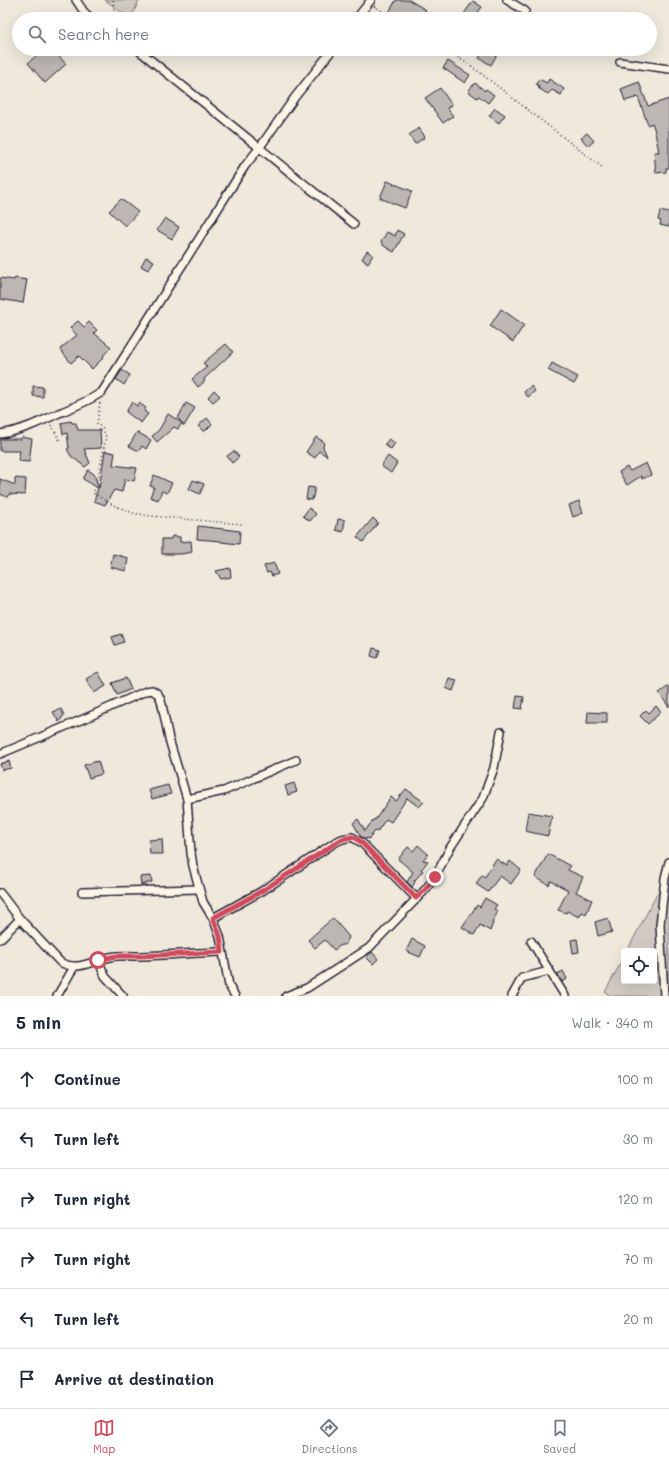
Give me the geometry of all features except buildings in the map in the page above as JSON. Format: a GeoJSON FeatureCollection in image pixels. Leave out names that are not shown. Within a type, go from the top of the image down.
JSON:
{"type":"FeatureCollection","features":[{"type":"Feature","properties":{"kind":"street"},"geometry":{"type":"LineString","coordinates":[[76,0],[84,12]]}},
{"type":"Feature","properties":{"kind":"street"},"geometry":{"type":"LineString","coordinates":[[507,0],[525,11]]}},
{"type":"Feature","properties":{"kind":"street"},"geometry":{"type":"LineString","coordinates":[[362,12],[370,2]]}},
{"type":"Feature","properties":{"kind":"street"},"geometry":{"type":"LineString","coordinates":[[146,56],[354,224]]}},
{"type":"Feature","properties":{"kind":"street"},"geometry":{"type":"LineString","coordinates":[[0,434],[16,431],[48,418],[92,399],[102,392],[245,166],[295,96],[327,56]]}},
{"type":"Feature","properties":{"kind":"street"},"geometry":{"type":"LineString","coordinates":[[620,62],[669,68]]}},
{"type":"Feature","properties":{"kind":"street"},"geometry":{"type":"LineString","coordinates":[[0,754],[146,691],[152,690],[158,694],[161,700],[169,739],[187,799],[190,853],[199,889],[203,902],[213,918],[220,936],[229,986],[235,996]]}},
{"type":"Feature","properties":{"kind":"street"},"geometry":{"type":"LineString","coordinates":[[286,996],[307,988],[369,948],[425,890],[435,877],[450,848],[483,798],[494,768],[501,732]]}},
{"type":"Feature","properties":{"kind":"street"},"geometry":{"type":"LineString","coordinates":[[187,799],[224,791],[296,760]]}},
{"type":"Feature","properties":{"kind":"street"},"geometry":{"type":"LineString","coordinates":[[213,918],[262,891],[334,843],[347,837],[356,838],[362,843],[416,898]]}},
{"type":"Feature","properties":{"kind":"street"},"geometry":{"type":"LineString","coordinates":[[664,996],[660,925],[665,878],[669,862]]}},
{"type":"Feature","properties":{"kind":"street"},"geometry":{"type":"LineString","coordinates":[[82,892],[199,889]]}},
{"type":"Feature","properties":{"kind":"street"},"geometry":{"type":"LineString","coordinates":[[0,893],[20,919],[60,962],[66,966],[74,967],[117,956],[222,952]]}},
{"type":"Feature","properties":{"kind":"street"},"geometry":{"type":"LineString","coordinates":[[0,939],[20,919]]}},
{"type":"Feature","properties":{"kind":"street"},"geometry":{"type":"LineString","coordinates":[[531,941],[565,996]]}},
{"type":"Feature","properties":{"kind":"street"},"geometry":{"type":"LineString","coordinates":[[98,960],[105,976],[123,996]]}},
{"type":"Feature","properties":{"kind":"street"},"geometry":{"type":"LineString","coordinates":[[57,996],[74,967]]}},
{"type":"Feature","properties":{"kind":"street"},"geometry":{"type":"LineString","coordinates":[[512,996],[522,978],[549,971]]}},
{"type":"Feature","properties":{"kind":"path"},"geometry":{"type":"LineString","coordinates":[[113,0],[114,12]]}},
{"type":"Feature","properties":{"kind":"path"},"geometry":{"type":"LineString","coordinates":[[370,2],[385,12]]}},
{"type":"Feature","properties":{"kind":"path"},"geometry":{"type":"LineString","coordinates":[[455,56],[470,65],[603,168]]}},
{"type":"Feature","properties":{"kind":"path"},"geometry":{"type":"LineString","coordinates":[[102,392],[97,424],[103,429],[106,437],[97,484],[93,493],[113,505],[133,513],[242,524]]}},
{"type":"Feature","properties":{"kind":"path"},"geometry":{"type":"LineString","coordinates":[[48,418],[60,441]]}},
{"type":"Feature","properties":{"kind":"shaded area"},"geometry":{"type":"Polygon","coordinates":[[[105,0],[139,0],[134,12],[121,12],[105,0]]]}},
{"type":"Feature","properties":{"kind":"shaded area"},"geometry":{"type":"Polygon","coordinates":[[[669,871],[669,996],[611,996],[605,992],[621,963],[621,984],[657,984],[657,948],[629,948],[669,871]]]}},
{"type":"Feature","properties":{"kind":"route"},"geometry":{"type":"LineString","coordinates":[[98,960],[117,956],[222,952],[220,936],[213,918],[262,891],[334,843],[347,837],[356,838],[362,843],[416,898],[425,890],[435,877]]}}]}
